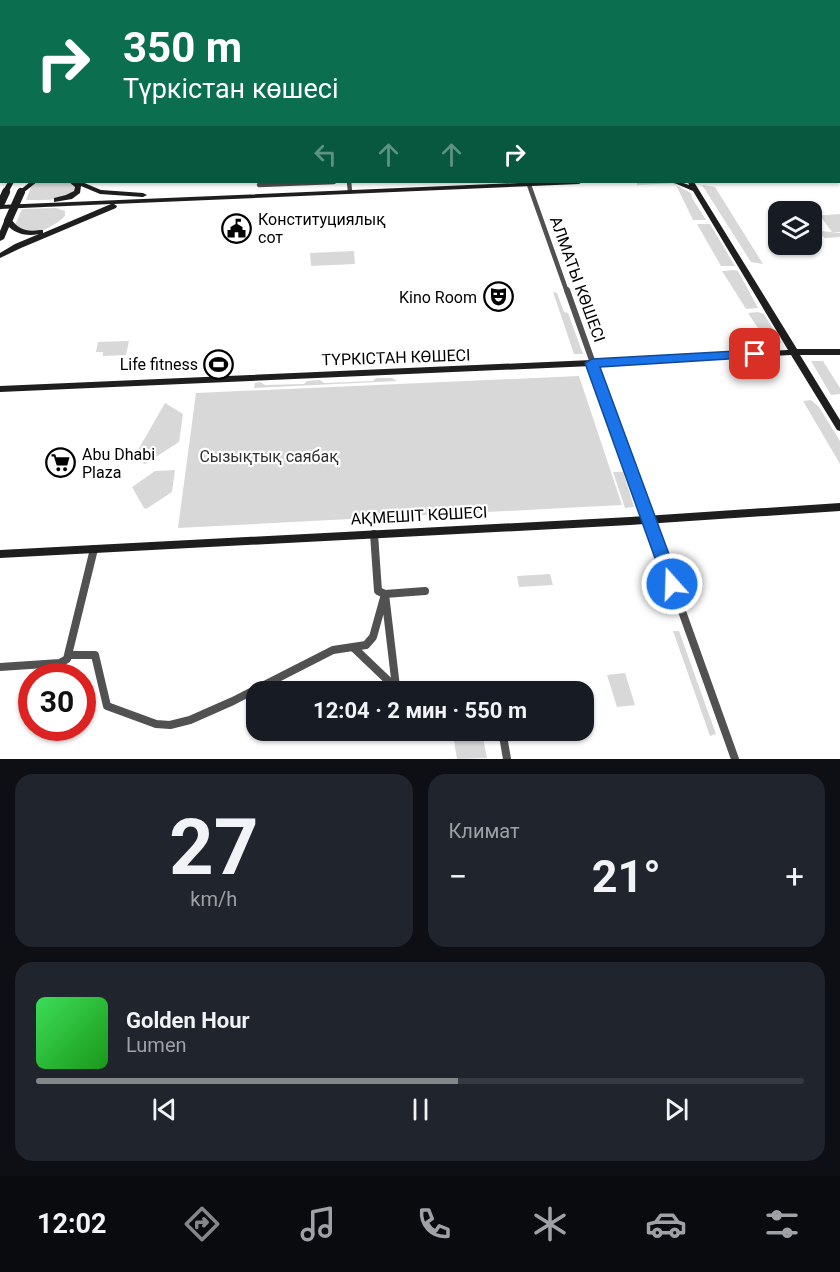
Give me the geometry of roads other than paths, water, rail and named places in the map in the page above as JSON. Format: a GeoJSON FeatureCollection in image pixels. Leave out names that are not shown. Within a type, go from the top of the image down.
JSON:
{"type":"FeatureCollection","features":[{"type":"Feature","properties":{"kind":"main road"},"geometry":{"type":"LineString","coordinates":[[3,183],[6,192]]}},
{"type":"Feature","properties":{"kind":"main road"},"geometry":{"type":"LineString","coordinates":[[10,183],[0,206],[241,195],[259,186],[350,187],[528,183]]}},
{"type":"Feature","properties":{"kind":"main road"},"geometry":{"type":"LineString","coordinates":[[40,204],[75,194],[79,188],[73,183]]}},
{"type":"Feature","properties":{"kind":"main road"},"geometry":{"type":"LineString","coordinates":[[79,183],[100,192],[124,195],[241,195]]}},
{"type":"Feature","properties":{"kind":"main road"},"geometry":{"type":"LineString","coordinates":[[0,256],[103,208],[121,204],[350,187],[478,183]]}},
{"type":"Feature","properties":{"kind":"main road"},"geometry":{"type":"LineString","coordinates":[[678,183],[696,190]]}},
{"type":"Feature","properties":{"kind":"main road"},"geometry":{"type":"LineString","coordinates":[[692,183],[840,428]]}},
{"type":"Feature","properties":{"kind":"main road"},"geometry":{"type":"LineString","coordinates":[[0,239],[23,185]]}},
{"type":"Feature","properties":{"kind":"main road"},"geometry":{"type":"LineString","coordinates":[[8,221],[17,231],[33,233],[63,223],[69,214],[60,207],[40,204]]}},
{"type":"Feature","properties":{"kind":"main road","name":"ТҮРКІСТАН КӨШЕСІ"},"geometry":{"type":"LineString","coordinates":[[794,352],[807,348],[840,346]]}},
{"type":"Feature","properties":{"kind":"main road","name":"ТҮРКІСТАН КӨШЕСІ"},"geometry":{"type":"LineString","coordinates":[[0,388],[592,363],[794,352],[840,352]]}},
{"type":"Feature","properties":{"kind":"main road","name":"АҚМЕШІТ КӨШЕСІ"},"geometry":{"type":"LineString","coordinates":[[0,554],[648,520],[840,507]]}},
{"type":"Feature","properties":{"kind":"street"},"geometry":{"type":"LineString","coordinates":[[259,186],[315,183]]}},
{"type":"Feature","properties":{"kind":"street","name":"АЛМАТЫ КӨШЕСІ"},"geometry":{"type":"LineString","coordinates":[[528,183],[735,759]]}},
{"type":"Feature","properties":{"kind":"street"},"geometry":{"type":"LineString","coordinates":[[374,534],[378,591],[385,594],[425,591]]}},
{"type":"Feature","properties":{"kind":"street"},"geometry":{"type":"LineString","coordinates":[[0,667],[60,663],[67,659],[94,549]]}},
{"type":"Feature","properties":{"kind":"street"},"geometry":{"type":"LineString","coordinates":[[69,655],[95,656],[107,706],[156,724],[170,725],[190,720],[234,701],[333,650],[366,645],[373,637],[385,594]]}},
{"type":"Feature","properties":{"kind":"street"},"geometry":{"type":"LineString","coordinates":[[385,594],[397,681]]}},
{"type":"Feature","properties":{"kind":"street"},"geometry":{"type":"LineString","coordinates":[[354,648],[389,681]]}},
{"type":"Feature","properties":{"kind":"street"},"geometry":{"type":"LineString","coordinates":[[504,741],[507,759]]}},
{"type":"Feature","properties":{"kind":"place","name":"Конституциялық сот"},"geometry":{"type":"Point","coordinates":[237,228]}},
{"type":"Feature","properties":{"kind":"place","name":"Kino Room"},"geometry":{"type":"Point","coordinates":[498,297]}},
{"type":"Feature","properties":{"kind":"place","name":"Life fitness"},"geometry":{"type":"Point","coordinates":[219,364]}},
{"type":"Feature","properties":{"kind":"place","name":"Abu Dhabi Plaza"},"geometry":{"type":"Point","coordinates":[61,463]}},
{"type":"Feature","properties":{"kind":"park label","name":"Сызықтық саябақ"},"geometry":{"type":"Point","coordinates":[269,456]}}]}
